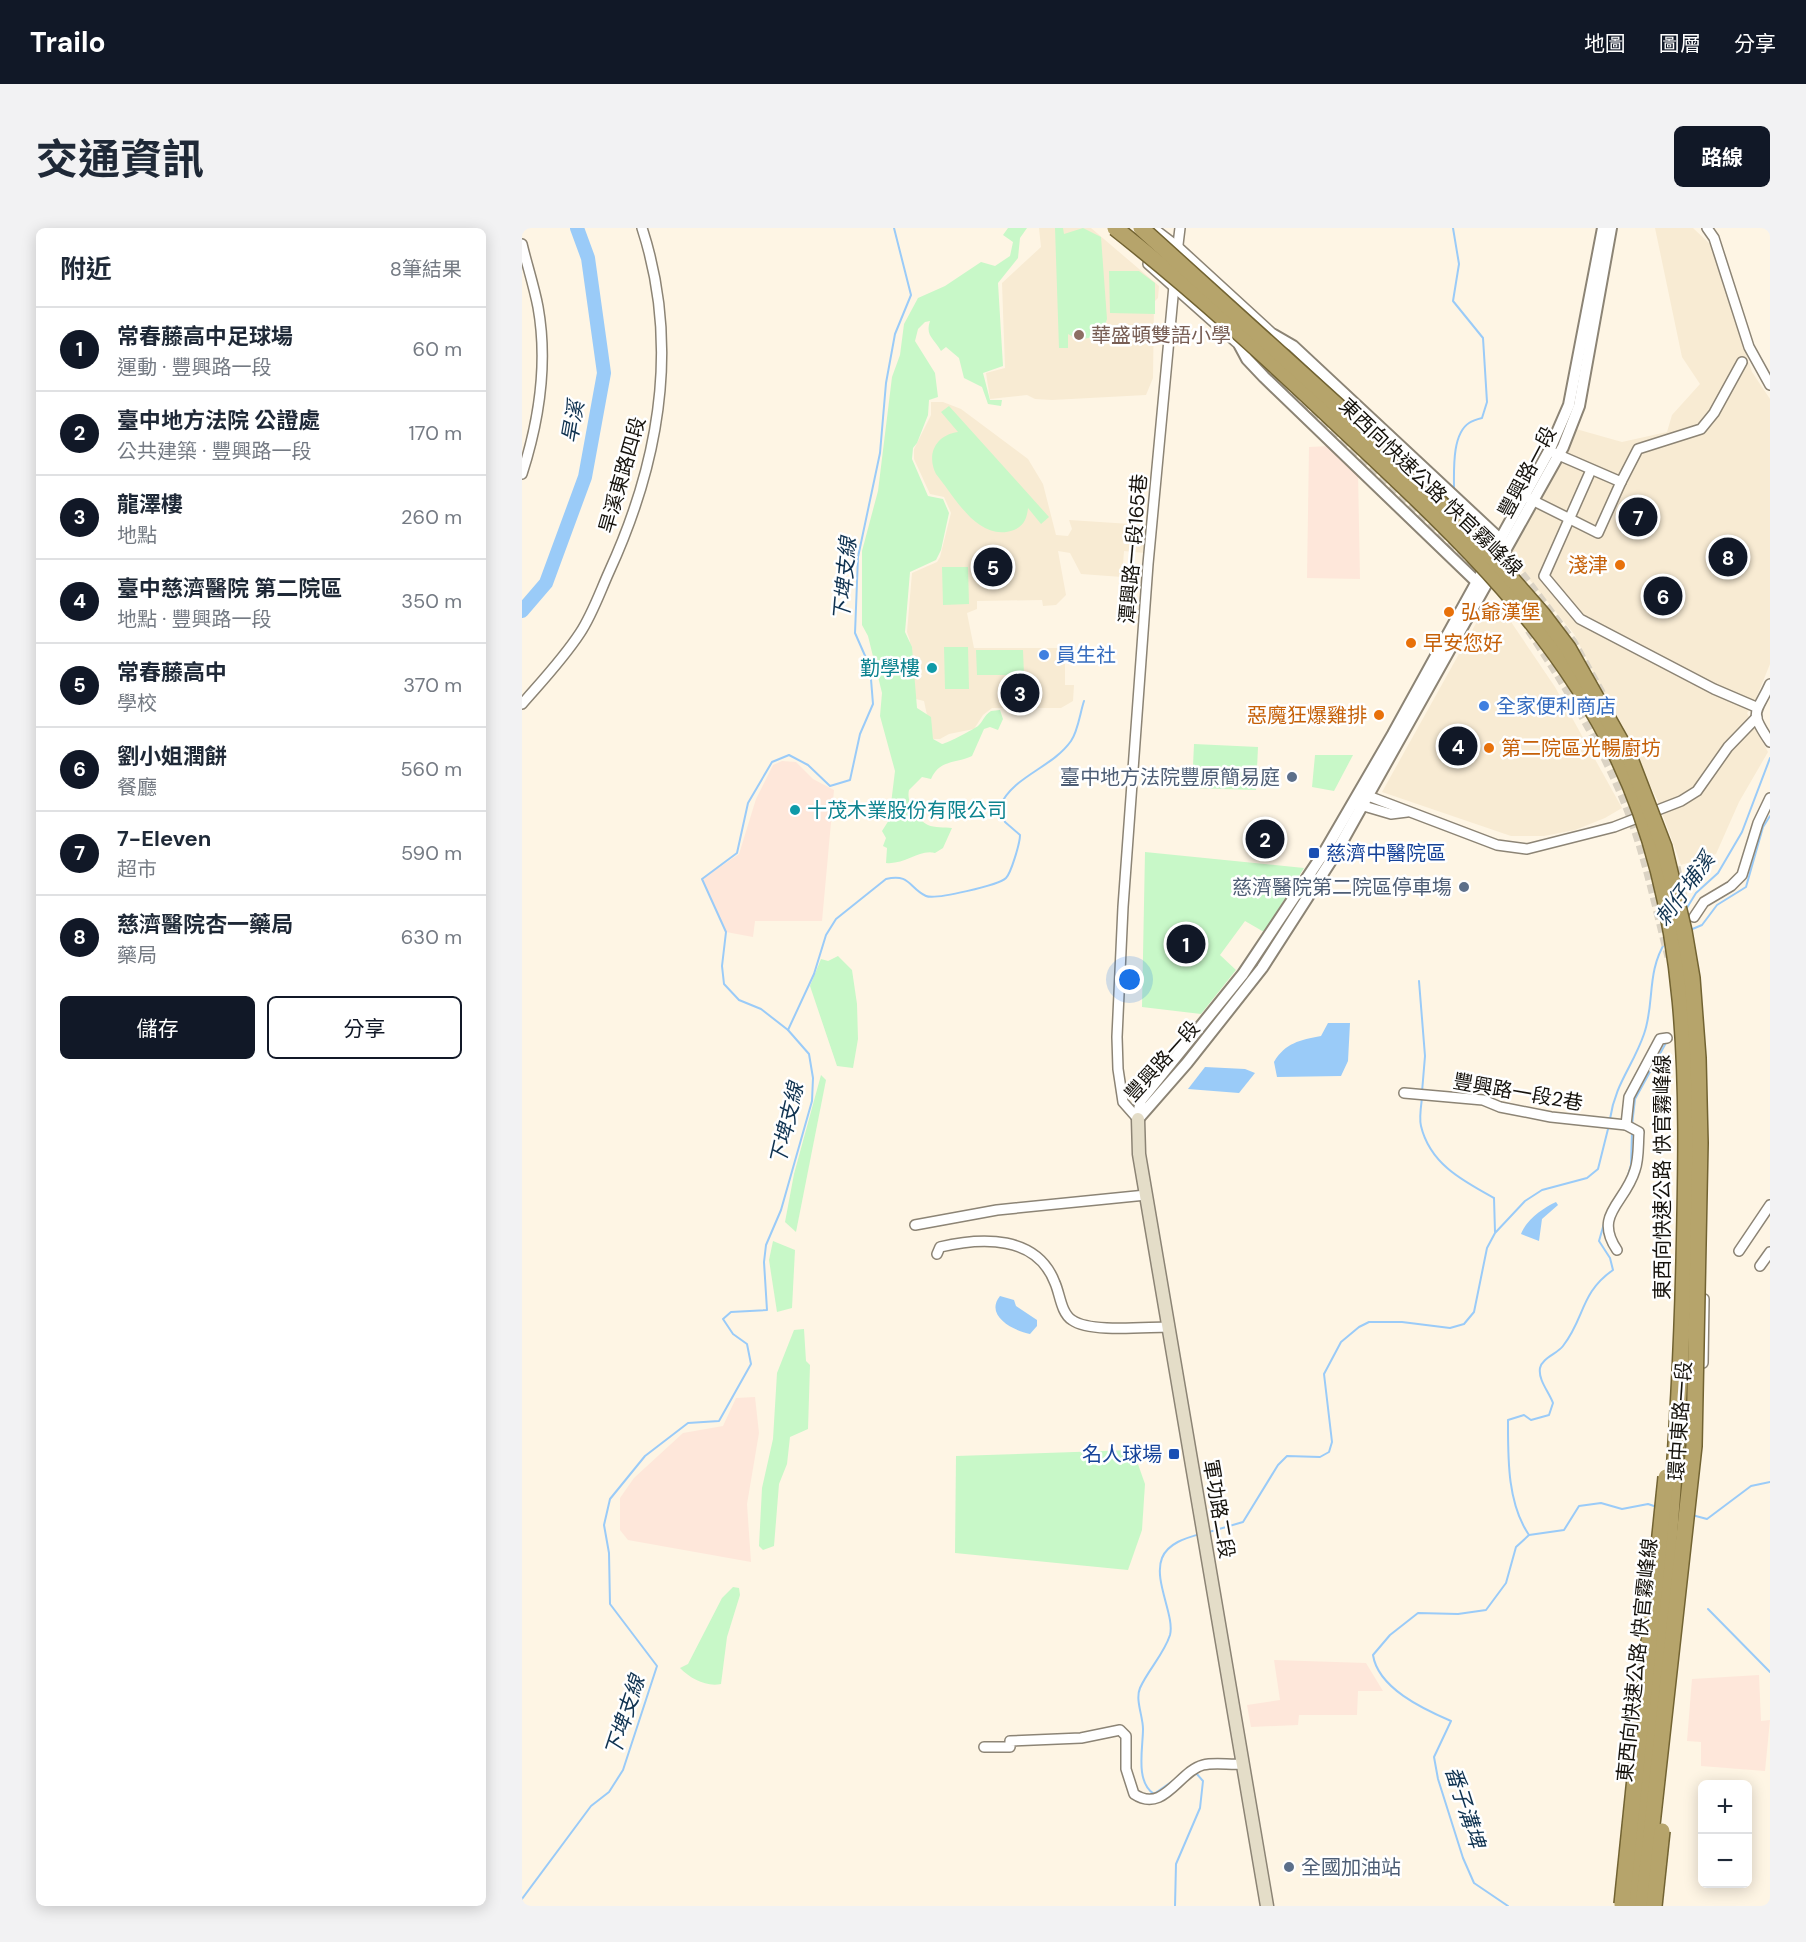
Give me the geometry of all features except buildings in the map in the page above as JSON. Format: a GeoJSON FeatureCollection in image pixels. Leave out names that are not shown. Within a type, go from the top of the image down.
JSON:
{"type":"FeatureCollection","features":[{"type":"Feature","properties":{"kind":"highway","name":"東西向快速公路 快官霧峰線"},"geometry":{"type":"LineString","coordinates":[[1115,228],[1300,389],[1502,584],[1558,656],[1619,760],[1652,852],[1672,932],[1679,980],[1687,1131],[1681,1398],[1671,1533],[1632,1906]]}},
{"type":"Feature","properties":{"kind":"highway","name":"東西向快速公路 快官霧峰線"},"geometry":{"type":"LineString","coordinates":[[1141,228],[1382,446],[1475,537],[1568,648],[1629,756],[1664,847],[1680,908],[1692,978],[1698,1059],[1700,1143],[1695,1294],[1694,1446],[1645,1906]]}},
{"type":"Feature","properties":{"kind":"highway"},"geometry":{"type":"LineString","coordinates":[[1622,1906],[1658,1537],[1669,1444],[1681,1398]]}},
{"type":"Feature","properties":{"kind":"highway"},"geometry":{"type":"LineString","coordinates":[[1654,1906],[1694,1526],[1696,1488],[1694,1446]]}},
{"type":"Feature","properties":{"kind":"main road","name":"軍功路二段"},"geometry":{"type":"LineString","coordinates":[[1137,1119],[1139,1154],[1267,1906]]}},
{"type":"Feature","properties":{"kind":"street","name":"旱溪東路四段"},"geometry":{"type":"LineString","coordinates":[[522,704],[559,663],[581,632],[630,526],[650,458],[660,406],[661,350],[657,299],[642,228]]}},
{"type":"Feature","properties":{"kind":"street"},"geometry":{"type":"LineString","coordinates":[[1105,228],[1252,357]]}},
{"type":"Feature","properties":{"kind":"street"},"geometry":{"type":"LineString","coordinates":[[1153,228],[1178,247],[1274,335],[1293,346],[1504,543]]}},
{"type":"Feature","properties":{"kind":"street","name":"潭興路一段165巷"},"geometry":{"type":"LineString","coordinates":[[1137,1119],[1123,1102],[1118,1069],[1123,907],[1148,564],[1180,228]]}},
{"type":"Feature","properties":{"kind":"street","name":"豐興路一段"},"geometry":{"type":"LineString","coordinates":[[1554,453],[1569,405],[1603,228]]}},
{"type":"Feature","properties":{"kind":"street","name":"豐興路一段"},"geometry":{"type":"LineString","coordinates":[[1137,1119],[1187,1063],[1262,968],[1334,856],[1393,734],[1554,453],[1570,432],[1579,406],[1611,228]]}},
{"type":"Feature","properties":{"kind":"street"},"geometry":{"type":"LineString","coordinates":[[1707,228],[1714,238],[1749,347],[1770,385]]}},
{"type":"Feature","properties":{"kind":"street"},"geometry":{"type":"LineString","coordinates":[[522,244],[538,308],[541,375],[535,429],[522,474]]}},
{"type":"Feature","properties":{"kind":"street"},"geometry":{"type":"LineString","coordinates":[[1240,346],[1247,359],[1264,377],[1480,585]]}},
{"type":"Feature","properties":{"kind":"street"},"geometry":{"type":"LineString","coordinates":[[1528,498],[1598,533],[1620,482],[1638,449],[1701,429],[1714,413],[1742,362]]}},
{"type":"Feature","properties":{"kind":"street"},"geometry":{"type":"LineString","coordinates":[[1554,453],[1620,482]]}},
{"type":"Feature","properties":{"kind":"street"},"geometry":{"type":"LineString","coordinates":[[1591,470],[1544,576],[1580,619],[1756,712]]}},
{"type":"Feature","properties":{"kind":"street"},"geometry":{"type":"LineString","coordinates":[[1360,799],[1391,814],[1407,812],[1497,845],[1527,849],[1614,827],[1681,801],[1698,791],[1728,747],[1756,712],[1770,684]]}},
{"type":"Feature","properties":{"kind":"street"},"geometry":{"type":"LineString","coordinates":[[1756,712],[1758,724],[1770,742]]}},
{"type":"Feature","properties":{"kind":"street"},"geometry":{"type":"LineString","coordinates":[[1694,917],[1704,902],[1731,886],[1742,875],[1758,823],[1770,798]]}},
{"type":"Feature","properties":{"kind":"street","name":"環中東路一段"},"geometry":{"type":"LineString","coordinates":[[1645,1906],[1681,1618],[1704,1340],[1706,1086],[1703,1025],[1692,938]]}},
{"type":"Feature","properties":{"kind":"street","name":"環中東路一段"},"geometry":{"type":"LineString","coordinates":[[1627,1906],[1651,1646],[1670,1488],[1674,1418],[1682,1092],[1673,975]]}},
{"type":"Feature","properties":{"kind":"street"},"geometry":{"type":"LineString","coordinates":[[1617,1250],[1607,1227],[1609,1215],[1627,1191],[1636,1169],[1639,1132],[1626,1125],[1629,1097],[1660,1039],[1668,1038]]}},
{"type":"Feature","properties":{"kind":"street","name":"豐興路一段2巷"},"geometry":{"type":"LineString","coordinates":[[1404,1093],[1483,1100],[1500,1107],[1615,1126],[1626,1125]]}},
{"type":"Feature","properties":{"kind":"street"},"geometry":{"type":"LineString","coordinates":[[915,1225],[997,1210],[1146,1194]]}},
{"type":"Feature","properties":{"kind":"street"},"geometry":{"type":"LineString","coordinates":[[1739,1251],[1769,1212]]}},
{"type":"Feature","properties":{"kind":"street"},"geometry":{"type":"LineString","coordinates":[[937,1254],[940,1247],[948,1245],[995,1241],[1014,1245],[1029,1251],[1049,1266],[1065,1314],[1072,1321],[1084,1325],[1106,1327],[1168,1327]]}},
{"type":"Feature","properties":{"kind":"street"},"geometry":{"type":"LineString","coordinates":[[1760,1266],[1770,1252]]}},
{"type":"Feature","properties":{"kind":"street"},"geometry":{"type":"LineString","coordinates":[[1674,1418],[1698,1419]]}},
{"type":"Feature","properties":{"kind":"street"},"geometry":{"type":"LineString","coordinates":[[984,1747],[1010,1747],[1010,1741],[1081,1738],[1120,1730],[1126,1736],[1128,1782],[1134,1794],[1141,1799],[1163,1796],[1203,1765],[1242,1764]]}},
{"type":"Feature","properties":{"kind":"shaded area","name":"華盛頓雙語小學"},"geometry":{"type":"Polygon","coordinates":[[[1039,228],[1091,228],[1159,286],[1158,298],[1154,302],[1153,378],[1146,395],[1052,400],[1035,399],[1027,395],[990,399],[986,373],[1005,368],[1002,283],[1041,247],[1039,228]]]}},
{"type":"Feature","properties":{"kind":"shaded area"},"geometry":{"type":"Polygon","coordinates":[[[1655,228],[1693,228],[1710,244],[1752,372],[1770,399],[1770,664],[1753,706],[1747,713],[1768,752],[1739,802],[1716,854],[1681,865],[1657,799],[1574,634],[1510,556],[1558,469],[1576,429],[1622,442],[1667,432],[1672,415],[1700,384],[1682,357],[1655,228]]]}},
{"type":"Feature","properties":{"kind":"shaded area"},"geometry":{"type":"Polygon","coordinates":[[[931,402],[943,402],[961,409],[1028,459],[1043,484],[1056,535],[1068,536],[1072,529],[1069,520],[1146,525],[1144,553],[1124,551],[1122,577],[1081,574],[1070,553],[1058,551],[1066,595],[1056,605],[1043,606],[1042,600],[977,601],[977,609],[967,613],[974,648],[1065,648],[1065,685],[1074,685],[1073,701],[1061,708],[992,708],[983,715],[974,729],[949,734],[940,739],[932,739],[924,701],[912,698],[910,641],[907,632],[912,573],[937,562],[951,513],[944,497],[930,494],[914,459],[914,449],[931,415],[931,402]]]}},
{"type":"Feature","properties":{"kind":"shaded area"},"geometry":{"type":"Polygon","coordinates":[[[1330,446],[1358,471],[1360,579],[1307,578],[1309,447],[1330,446]]]}},
{"type":"Feature","properties":{"kind":"shaded area"},"geometry":{"type":"Polygon","coordinates":[[[1489,600],[1507,616],[1555,687],[1622,808],[1605,818],[1575,830],[1544,836],[1511,836],[1382,792],[1489,600]]]}},
{"type":"Feature","properties":{"kind":"shaded area","name":"十茂木業股份有限公司"},"geometry":{"type":"Polygon","coordinates":[[[782,761],[796,762],[813,779],[834,790],[822,921],[755,921],[753,937],[726,932],[702,879],[739,854],[756,799],[773,765],[782,761]]]}},
{"type":"Feature","properties":{"kind":"shaded area"},"geometry":{"type":"Polygon","coordinates":[[[755,1397],[759,1433],[747,1504],[751,1562],[628,1540],[620,1530],[620,1498],[634,1478],[683,1433],[723,1426],[736,1398],[755,1397]]]}},
{"type":"Feature","properties":{"kind":"shaded area"},"geometry":{"type":"Polygon","coordinates":[[[1274,1660],[1366,1663],[1383,1691],[1358,1691],[1357,1715],[1299,1715],[1298,1725],[1251,1727],[1247,1705],[1280,1700],[1274,1660]]]}},
{"type":"Feature","properties":{"kind":"shaded area"},"geometry":{"type":"Polygon","coordinates":[[[1759,1675],[1761,1721],[1770,1720],[1765,1771],[1701,1766],[1701,1742],[1687,1741],[1692,1679],[1759,1675]]]}},
{"type":"Feature","properties":{"kind":"green space"},"geometry":{"type":"Polygon","coordinates":[[[1008,228],[1027,228],[1020,238],[1018,258],[998,283],[1003,366],[983,373],[990,400],[1002,400],[1001,406],[988,404],[982,387],[964,378],[959,358],[946,347],[941,351],[929,334],[930,321],[925,322],[918,329],[915,341],[935,373],[938,397],[929,400],[928,415],[913,448],[912,459],[928,496],[943,499],[949,513],[941,550],[936,560],[910,572],[905,632],[912,647],[917,708],[931,717],[933,739],[942,744],[955,739],[978,726],[991,711],[1000,710],[1003,719],[998,730],[990,727],[984,729],[972,756],[943,765],[931,779],[922,777],[909,790],[909,800],[913,810],[924,823],[930,826],[952,828],[943,848],[935,853],[923,853],[899,862],[886,863],[887,848],[883,846],[886,838],[882,831],[889,820],[895,771],[880,716],[882,693],[868,636],[862,625],[862,551],[878,491],[892,377],[900,355],[904,324],[918,298],[945,286],[981,262],[995,266],[1010,256],[1013,242],[1003,235],[1008,228]]]}},
{"type":"Feature","properties":{"kind":"green space"},"geometry":{"type":"Polygon","coordinates":[[[1055,228],[1063,228],[1064,234],[1083,228],[1101,237],[1107,319],[1101,330],[1092,337],[1080,338],[1068,334],[1068,348],[1059,348],[1055,228]]]}},
{"type":"Feature","properties":{"kind":"green space"},"geometry":{"type":"Polygon","coordinates":[[[1109,271],[1139,271],[1155,283],[1155,314],[1110,313],[1109,271]]]}},
{"type":"Feature","properties":{"kind":"green space"},"geometry":{"type":"Polygon","coordinates":[[[949,406],[1049,517],[1041,524],[1028,508],[1024,521],[1014,530],[1001,532],[989,530],[969,516],[960,505],[936,474],[932,459],[939,441],[958,432],[941,412],[949,406]]]}},
{"type":"Feature","properties":{"kind":"green space"},"geometry":{"type":"Polygon","coordinates":[[[942,567],[968,567],[969,604],[943,605],[942,567]]]}},
{"type":"Feature","properties":{"kind":"green space"},"geometry":{"type":"Polygon","coordinates":[[[944,647],[968,647],[969,689],[945,689],[944,647]]]}},
{"type":"Feature","properties":{"kind":"green space"},"geometry":{"type":"Polygon","coordinates":[[[976,650],[1023,650],[1024,675],[977,675],[976,650]]]}},
{"type":"Feature","properties":{"kind":"green space"},"geometry":{"type":"Polygon","coordinates":[[[1194,744],[1258,747],[1256,790],[1192,788],[1194,744]]]}},
{"type":"Feature","properties":{"kind":"green space"},"geometry":{"type":"Polygon","coordinates":[[[1315,755],[1353,755],[1334,791],[1312,787],[1315,755]]]}},
{"type":"Feature","properties":{"kind":"green space"},"geometry":{"type":"Polygon","coordinates":[[[1145,852],[1304,868],[1264,932],[1245,921],[1220,955],[1236,970],[1201,1014],[1142,1007],[1145,852]]]}},
{"type":"Feature","properties":{"kind":"green space"},"geometry":{"type":"Polygon","coordinates":[[[838,956],[852,970],[857,1004],[858,1039],[853,1068],[837,1066],[810,986],[821,959],[828,961],[838,956]]]}},
{"type":"Feature","properties":{"kind":"green space"},"geometry":{"type":"Polygon","coordinates":[[[821,1075],[826,1080],[796,1232],[785,1222],[794,1174],[821,1075]]]}},
{"type":"Feature","properties":{"kind":"green space"},"geometry":{"type":"Polygon","coordinates":[[[773,1241],[795,1250],[792,1308],[777,1312],[769,1260],[773,1241]]]}},
{"type":"Feature","properties":{"kind":"green space"},"geometry":{"type":"Polygon","coordinates":[[[804,1329],[806,1361],[810,1365],[808,1429],[790,1437],[787,1464],[779,1484],[774,1546],[763,1550],[759,1546],[762,1488],[773,1439],[777,1373],[794,1330],[804,1329]]]}},
{"type":"Feature","properties":{"kind":"green space"},"geometry":{"type":"Polygon","coordinates":[[[1133,1450],[1145,1484],[1142,1530],[1128,1570],[955,1553],[956,1456],[1133,1450]]]}},
{"type":"Feature","properties":{"kind":"green space"},"geometry":{"type":"Polygon","coordinates":[[[733,1587],[739,1588],[740,1595],[727,1637],[721,1684],[704,1683],[689,1676],[680,1668],[688,1664],[722,1598],[733,1587]]]}},
{"type":"Feature","properties":{"kind":"water"},"geometry":{"type":"Polygon","coordinates":[[[1328,1023],[1350,1023],[1348,1061],[1341,1076],[1277,1077],[1274,1062],[1283,1050],[1300,1041],[1321,1036],[1328,1023]]]}},
{"type":"Feature","properties":{"kind":"water"},"geometry":{"type":"Polygon","coordinates":[[[1205,1067],[1245,1069],[1255,1073],[1239,1093],[1188,1089],[1205,1067]]]}},
{"type":"Feature","properties":{"kind":"water"},"geometry":{"type":"Polygon","coordinates":[[[1556,1202],[1558,1205],[1542,1219],[1539,1241],[1521,1234],[1536,1215],[1556,1202]]]}},
{"type":"Feature","properties":{"kind":"water"},"geometry":{"type":"Polygon","coordinates":[[[1000,1296],[1014,1300],[1016,1306],[1037,1320],[1037,1326],[1030,1334],[1016,1330],[998,1316],[996,1303],[1000,1296]]]}},
{"type":"Feature","properties":{"kind":"waterway","name":"旱溪"},"geometry":{"type":"LineString","coordinates":[[522,611],[546,583],[585,477],[604,373],[588,258],[577,228]]}},
{"type":"Feature","properties":{"kind":"waterway","name":"下埤支線"},"geometry":{"type":"LineString","coordinates":[[522,1899],[591,1806],[609,1792],[623,1770],[657,1666],[610,1604],[609,1553],[604,1525],[610,1499],[645,1456],[688,1423],[719,1421],[751,1364],[747,1344],[733,1334],[723,1319],[731,1312],[767,1310],[764,1262],[766,1245],[781,1210],[812,1101],[813,1078],[809,1054],[788,1030],[761,1009],[739,1000],[724,984],[722,966],[726,932],[702,879],[737,853],[748,803],[772,762],[789,755],[808,765],[830,786],[850,780],[860,734],[873,704],[870,667],[855,633],[858,557],[880,453],[886,383],[895,334],[911,295],[894,228]]}},
{"type":"Feature","properties":{"kind":"waterway"},"geometry":{"type":"LineString","coordinates":[[1453,228],[1459,264],[1453,301],[1483,338],[1487,402],[1482,418],[1469,423],[1459,435],[1455,453],[1454,488]]}},
{"type":"Feature","properties":{"kind":"waterway"},"geometry":{"type":"LineString","coordinates":[[788,1030],[814,974],[826,935],[836,919],[886,879],[900,878],[909,882],[920,893],[932,897],[980,888],[1006,878],[1015,858],[1020,835],[1005,822],[1000,806],[1014,787],[1054,758],[1071,741],[1084,701]]}},
{"type":"Feature","properties":{"kind":"waterway","name":"刺仔埔溪"},"geometry":{"type":"LineString","coordinates":[[1685,911],[1696,893],[1718,873],[1742,832],[1770,758]]}},
{"type":"Feature","properties":{"kind":"waterway"},"geometry":{"type":"LineString","coordinates":[[1690,930],[1702,925],[1717,905],[1746,887],[1763,827],[1770,816]]}},
{"type":"Feature","properties":{"kind":"waterway","name":"刺仔埔溪"},"geometry":{"type":"LineString","coordinates":[[1610,1119],[1616,1095],[1644,1034],[1653,976],[1666,941]]}},
{"type":"Feature","properties":{"kind":"waterway"},"geometry":{"type":"LineString","coordinates":[[1419,981],[1425,1056],[1422,1092]]}},
{"type":"Feature","properties":{"kind":"waterway"},"geometry":{"type":"LineString","coordinates":[[1632,1125],[1635,1099],[1667,1041]]}},
{"type":"Feature","properties":{"kind":"waterway"},"geometry":{"type":"LineString","coordinates":[[1422,1098],[1420,1123],[1425,1139],[1432,1151],[1449,1170],[1494,1198],[1495,1232]]}},
{"type":"Feature","properties":{"kind":"waterway","name":"刺仔埔溪"},"geometry":{"type":"LineString","coordinates":[[1209,1532],[1243,1522],[1278,1465],[1287,1456],[1320,1457],[1329,1452],[1332,1442],[1324,1374],[1341,1342],[1369,1322],[1402,1322],[1450,1328],[1464,1324],[1474,1312],[1487,1248],[1495,1233],[1525,1201],[1542,1190],[1587,1178],[1598,1169],[1609,1125]]}},
{"type":"Feature","properties":{"kind":"waterway"},"geometry":{"type":"LineString","coordinates":[[1626,1182],[1631,1165],[1632,1131]]}},
{"type":"Feature","properties":{"kind":"waterway"},"geometry":{"type":"LineString","coordinates":[[1529,1535],[1516,1509],[1510,1479],[1508,1420],[1524,1415],[1531,1420],[1549,1415],[1553,1403],[1542,1381],[1540,1368],[1544,1361],[1563,1346],[1588,1297],[1602,1279],[1613,1270],[1610,1258],[1599,1241],[1605,1220]]}},
{"type":"Feature","properties":{"kind":"waterway","name":"番子溝埤"},"geometry":{"type":"LineString","coordinates":[[1692,1515],[1707,1519],[1751,1486],[1770,1482]]}},
{"type":"Feature","properties":{"kind":"waterway","name":"番子溝埤"},"geometry":{"type":"LineString","coordinates":[[1508,1906],[1474,1883],[1463,1858],[1438,1779],[1434,1757],[1451,1721],[1415,1704],[1392,1687],[1383,1678],[1373,1655],[1390,1635],[1418,1613],[1458,1614],[1486,1610],[1506,1583],[1516,1547],[1529,1535],[1564,1530],[1579,1506],[1601,1503],[1622,1509],[1648,1504],[1657,1507]]}},
{"type":"Feature","properties":{"kind":"waterway","name":"刺仔埔溪"},"geometry":{"type":"LineString","coordinates":[[1177,1778],[1154,1794],[1144,1781],[1141,1764],[1143,1729],[1139,1693],[1143,1681],[1164,1649],[1170,1635],[1170,1618],[1160,1577],[1162,1558],[1168,1548],[1183,1539],[1200,1534]]}},
{"type":"Feature","properties":{"kind":"waterway"},"geometry":{"type":"LineString","coordinates":[[1708,1609],[1770,1672]]}},
{"type":"Feature","properties":{"kind":"waterway","name":"刺仔埔溪"},"geometry":{"type":"LineString","coordinates":[[1175,1906],[1176,1864],[1200,1808],[1203,1781],[1196,1773]]}},
{"type":"Feature","properties":{"kind":"tunnel"},"geometry":{"type":"LineString","coordinates":[[1282,343],[1355,412]]}},
{"type":"Feature","properties":{"kind":"tunnel"},"geometry":{"type":"LineString","coordinates":[[1252,357],[1475,568]]}},
{"type":"Feature","properties":{"kind":"tunnel"},"geometry":{"type":"LineString","coordinates":[[1426,479],[1517,568],[1573,642],[1608,705]]}},
{"type":"Feature","properties":{"kind":"tunnel"},"geometry":{"type":"LineString","coordinates":[[1529,630],[1583,716],[1618,785],[1640,844],[1669,957]]}},
{"type":"Feature","properties":{"kind":"tunnel"},"geometry":{"type":"LineString","coordinates":[[1676,867],[1685,906]]}},
{"type":"Feature","properties":{"kind":"place","name":"華盛頓雙語小學"},"geometry":{"type":"Point","coordinates":[1079,335]}},
{"type":"Feature","properties":{"kind":"place","name":"7-Eleven"},"geometry":{"type":"Point","coordinates":[1638,517]}},
{"type":"Feature","properties":{"kind":"place","name":"慈濟醫院杏一藥局"},"geometry":{"type":"Point","coordinates":[1728,557]}},
{"type":"Feature","properties":{"kind":"place","name":"淺津"},"geometry":{"type":"Point","coordinates":[1620,565]}},
{"type":"Feature","properties":{"kind":"place","name":"常春藤高中"},"geometry":{"type":"Point","coordinates":[993,567]}},
{"type":"Feature","properties":{"kind":"place","name":"劉小姐潤餅"},"geometry":{"type":"Point","coordinates":[1663,596]}},
{"type":"Feature","properties":{"kind":"place","name":"弘爺漢堡"},"geometry":{"type":"Point","coordinates":[1449,612]}},
{"type":"Feature","properties":{"kind":"place","name":"早安您好"},"geometry":{"type":"Point","coordinates":[1411,643]}},
{"type":"Feature","properties":{"kind":"place","name":"員生社"},"geometry":{"type":"Point","coordinates":[1044,655]}},
{"type":"Feature","properties":{"kind":"place","name":"勤學樓"},"geometry":{"type":"Point","coordinates":[932,668]}},
{"type":"Feature","properties":{"kind":"place","name":"龍澤樓"},"geometry":{"type":"Point","coordinates":[1020,693]}},
{"type":"Feature","properties":{"kind":"place","name":"全家便利商店"},"geometry":{"type":"Point","coordinates":[1484,706]}},
{"type":"Feature","properties":{"kind":"place","name":"惡魔狂爆雞排"},"geometry":{"type":"Point","coordinates":[1379,715]}},
{"type":"Feature","properties":{"kind":"place","name":"臺中慈濟醫院 第二院區"},"geometry":{"type":"Point","coordinates":[1458,746]}},
{"type":"Feature","properties":{"kind":"place","name":"第二院區光暢廚坊"},"geometry":{"type":"Point","coordinates":[1489,748]}},
{"type":"Feature","properties":{"kind":"place","name":"臺中地方法院豐原簡易庭"},"geometry":{"type":"Point","coordinates":[1292,777]}},
{"type":"Feature","properties":{"kind":"place","name":"十茂木業股份有限公司"},"geometry":{"type":"Point","coordinates":[795,810]}},
{"type":"Feature","properties":{"kind":"place","name":"臺中地方法院 公證處"},"geometry":{"type":"Point","coordinates":[1265,839]}},
{"type":"Feature","properties":{"kind":"place","name":"慈濟中醫院區"},"geometry":{"type":"Point","coordinates":[1314,853]}},
{"type":"Feature","properties":{"kind":"place","name":"慈濟醫院第二院區停車塲"},"geometry":{"type":"Point","coordinates":[1464,887]}},
{"type":"Feature","properties":{"kind":"place","name":"常春藤高中足球場"},"geometry":{"type":"Point","coordinates":[1186,944]}},
{"type":"Feature","properties":{"kind":"place","name":"名人球場"},"geometry":{"type":"Point","coordinates":[1174,1454]}},
{"type":"Feature","properties":{"kind":"place","name":"全國加油站"},"geometry":{"type":"Point","coordinates":[1289,1867]}}]}
